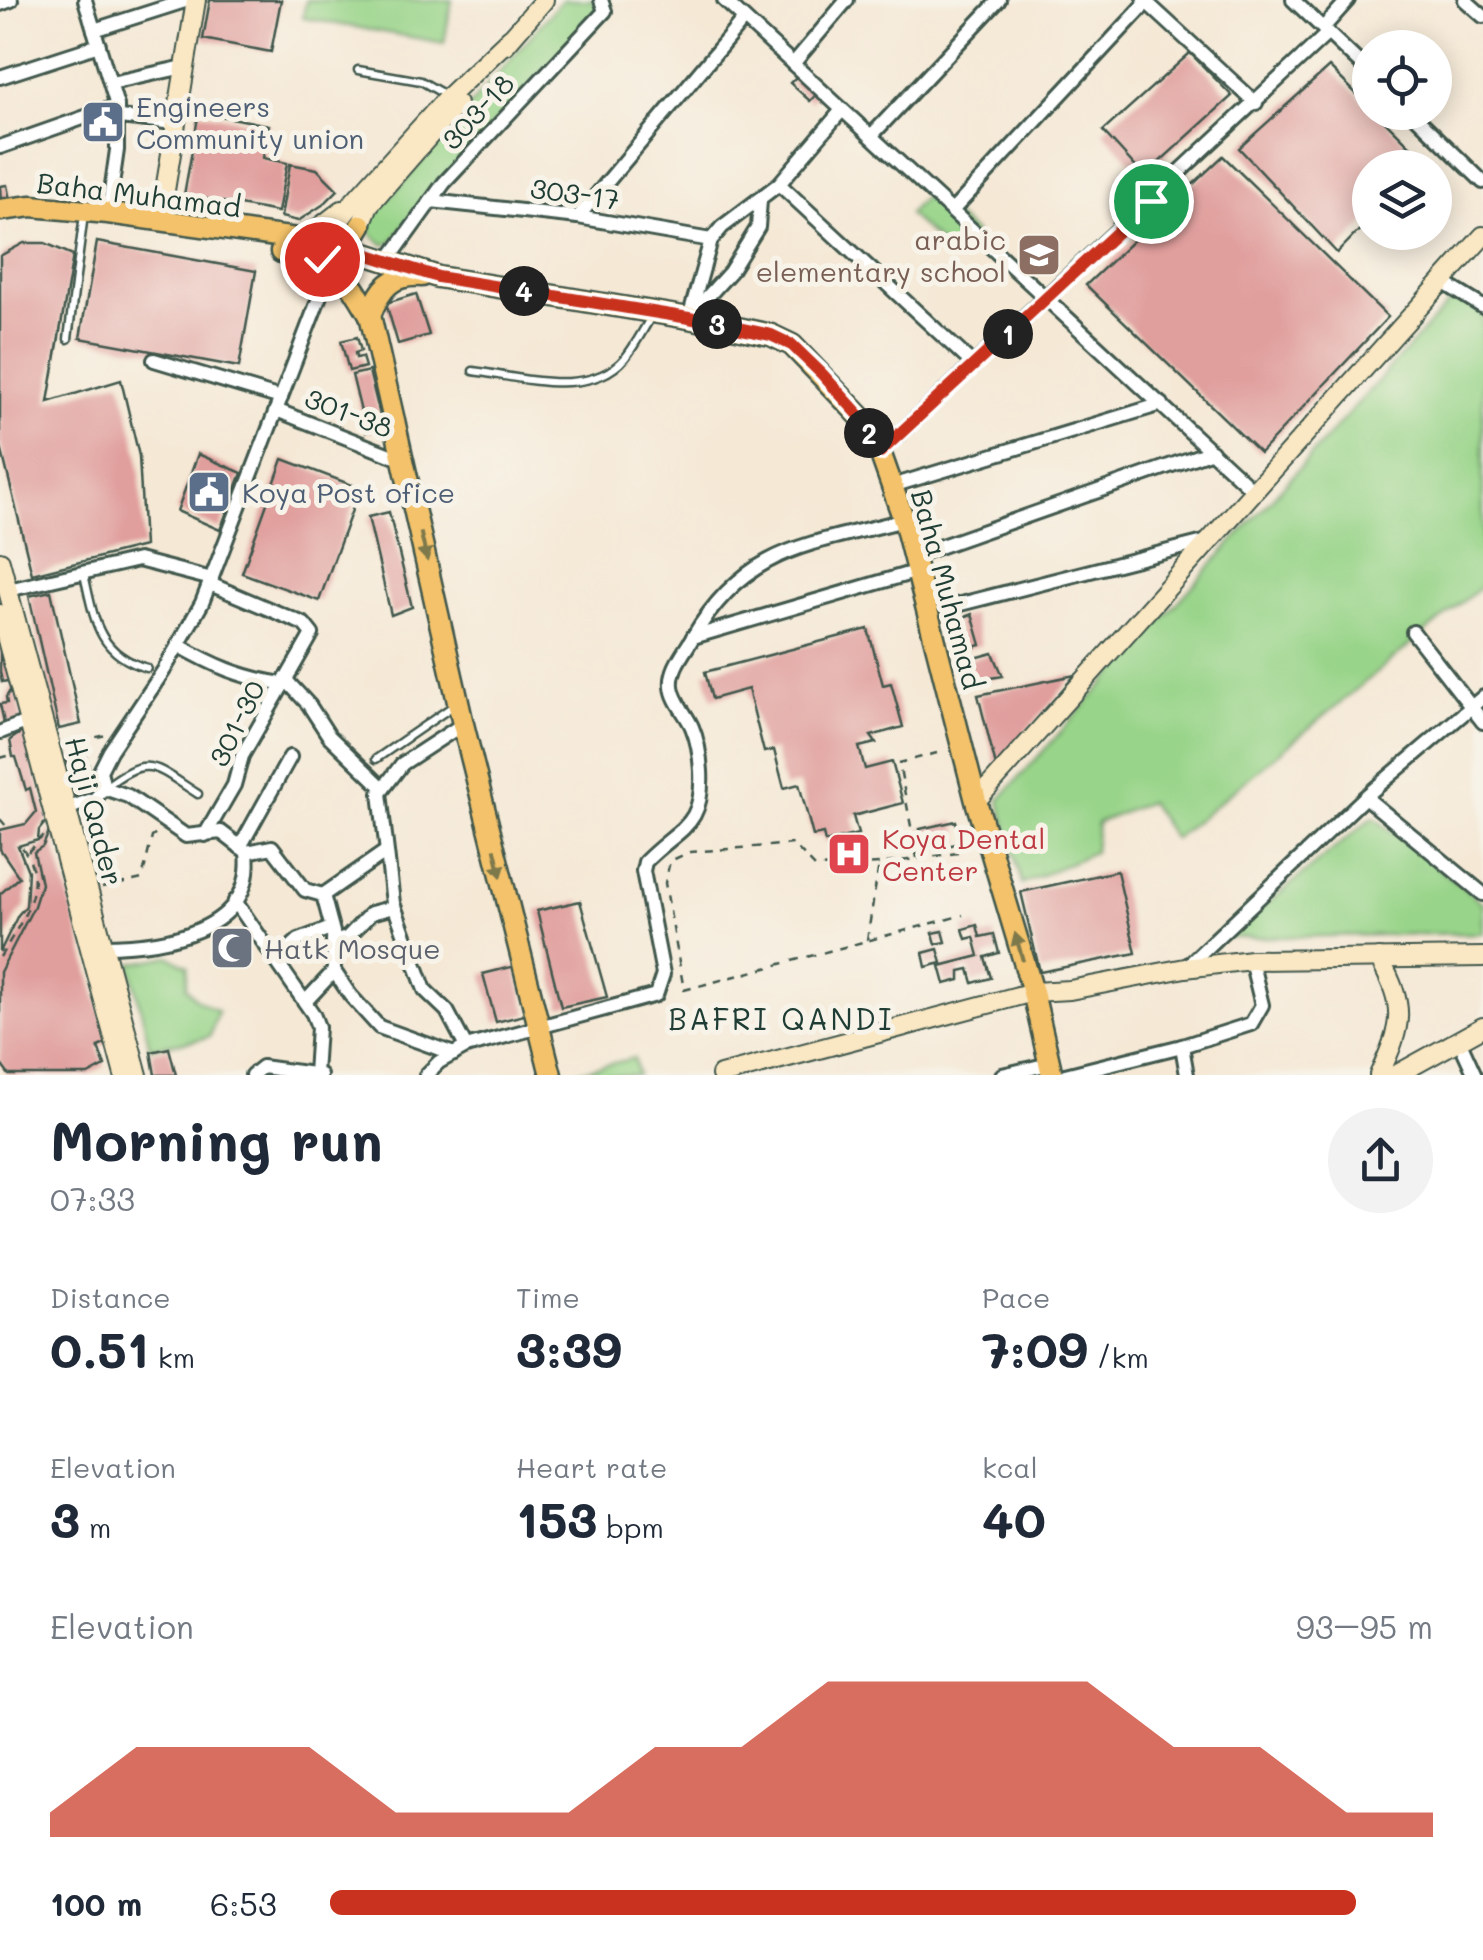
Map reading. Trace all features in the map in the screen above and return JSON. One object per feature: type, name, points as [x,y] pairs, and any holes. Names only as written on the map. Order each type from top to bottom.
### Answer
[{"type":"main road","points":[[160,221],[196,0]]},
{"type":"main road","points":[[378,257],[361,245],[360,225],[369,205],[544,0]]},
{"type":"main road","points":[[324,252],[336,225],[355,200],[448,97],[510,38]]},
{"type":"main road","points":[[355,200],[311,234],[353,286],[370,316],[461,713],[552,1075]]},
{"type":"main road","name":"Baha Muhamad","points":[[0,210],[32,206],[108,213],[324,252],[378,257],[438,277],[689,318],[771,335],[792,345],[860,416],[880,452],[904,520],[976,801],[1055,1071]]},
{"type":"main road","points":[[0,220],[46,218],[324,252],[360,225]]},
{"type":"main road","points":[[976,801],[1483,236]]},
{"type":"main road","points":[[370,316],[388,285],[404,275],[438,277]]},
{"type":"main road","name":"Haji Qader","points":[[0,561],[50,748],[61,815],[124,1075]]},
{"type":"main road","name":"Haji Qader","points":[[0,614],[27,714],[88,892],[138,1075]]},
{"type":"main road","points":[[722,1075],[1032,992],[1070,990],[1185,968],[1251,960],[1483,957]]},
{"type":"main road","points":[[1379,958],[1397,992],[1400,1015],[1380,1075]]},
{"type":"main road","points":[[1396,1075],[1483,1026]]},
{"type":"street","points":[[0,4],[12,0]]},
{"type":"street","points":[[85,0],[118,112],[108,213]]},
{"type":"street","points":[[94,30],[188,0]]},
{"type":"street","name":"303-18","points":[[378,257],[605,11],[601,0]]},
{"type":"street","points":[[724,0],[1254,491]]},
{"type":"street","points":[[793,64],[848,0]]},
{"type":"street","points":[[871,136],[999,0]]},
{"type":"street","points":[[1293,0],[1352,56]]},
{"type":"street","points":[[880,452],[1256,103],[1326,31],[1348,0]]},
{"type":"street","points":[[1465,0],[1483,16]]},
{"type":"street","points":[[952,212],[1146,1],[1256,103]]},
{"type":"street","points":[[578,217],[744,19]]},
{"type":"street","points":[[0,77],[98,45]]},
{"type":"street","points":[[111,83],[184,67]]},
{"type":"street","points":[[689,318],[711,240],[722,227],[779,184],[842,110]]},
{"type":"street","points":[[0,147],[118,112],[175,123]]},
{"type":"street","points":[[1430,130],[1483,182]]},
{"type":"street","points":[[779,184],[974,365]]},
{"type":"street","points":[[689,318],[730,272],[758,226],[760,200]]},
{"type":"street","name":"303-17","points":[[431,201],[578,217],[711,240]]},
{"type":"street","points":[[104,788],[100,771],[178,645],[211,581],[321,292],[324,252]]},
{"type":"street","points":[[1444,282],[1483,307]]},
{"type":"street","name":"301-38","points":[[154,360],[278,404],[403,460]]},
{"type":"street","points":[[892,486],[1162,404]]},
{"type":"street","points":[[693,636],[916,563],[1212,450]]},
{"type":"street","points":[[426,1075],[439,1062],[460,1051],[647,999],[660,987],[660,960],[643,871],[645,862],[680,832],[700,805],[700,754],[672,686],[674,669],[721,594],[762,562],[785,552],[904,520]]},
{"type":"street","points":[[950,608],[1210,540]]},
{"type":"street","points":[[8,590],[138,560],[211,581]]},
{"type":"street","name":"301-30","points":[[205,835],[234,785],[242,756],[312,634],[304,624],[211,581]]},
{"type":"street","points":[[1413,632],[1483,722]]},
{"type":"street","points":[[178,645],[230,672],[283,681],[309,705],[339,747],[382,788],[385,852],[394,907],[425,990],[447,1011],[460,1051]]},
{"type":"street","points":[[1185,968],[1365,797],[1483,697]]},
{"type":"street","points":[[382,788],[461,713]]},
{"type":"street","points":[[1,732],[26,722],[27,714]]},
{"type":"street","points":[[243,850],[290,758]]},
{"type":"street","points":[[61,815],[95,799],[104,788]]},
{"type":"street","points":[[102,946],[141,946],[194,934],[236,901],[249,868],[243,850],[220,832],[186,836],[128,796],[104,788]]},
{"type":"street","points":[[1365,797],[1483,894]]},
{"type":"street","points":[[243,850],[272,847],[305,890],[323,894],[385,852]]},
{"type":"street","points":[[323,894],[332,935],[334,971],[350,994],[379,1027],[460,1051]]},
{"type":"street","points":[[236,901],[318,1027],[318,1074],[262,1067],[252,1075]]},
{"type":"street","points":[[276,961],[299,940],[332,935],[348,938],[371,913],[394,907]]},
{"type":"street","points":[[1002,1075],[1055,1071],[1182,1046],[1251,1024],[1262,1006],[1251,960]]},
{"type":"street","points":[[305,1002],[334,971]]},
{"type":"street","points":[[1459,1040],[1475,1075]]},
{"type":"street","points":[[1182,1046],[1187,1075]]},
{"type":"lane","points":[[358,70],[421,81],[448,97]]},
{"type":"lane","points":[[68,339],[83,222]]},
{"type":"lane","points":[[474,372],[569,383],[600,376],[624,360],[654,312]]},
{"type":"lane","points":[[84,572],[101,638],[126,659],[147,668]]},
{"type":"lane","points":[[376,759],[436,715],[461,713]]},
{"type":"lane","points":[[104,788],[128,769],[142,765],[159,769],[198,794]]},
{"type":"path","points":[[50,748],[94,736],[118,738]]},
{"type":"path","points":[[918,859],[899,764],[937,753]]},
{"type":"path","points":[[0,758],[12,754]]},
{"type":"path","points":[[27,853],[61,815]]},
{"type":"path","points":[[0,819],[8,828]]},
{"type":"path","points":[[88,892],[142,879],[152,838],[168,825]]},
{"type":"path","points":[[958,854],[816,867],[793,844],[690,852],[670,861],[665,883],[684,990],[964,915]]},
{"type":"path","points":[[0,957],[30,908],[35,880],[27,853],[20,845]]},
{"type":"path","points":[[867,941],[878,864]]},
{"type":"green space","points":[[306,0],[452,0],[444,43],[303,18]]},
{"type":"green space","points":[[562,0],[592,0],[602,8],[425,199],[391,243],[384,245],[372,235],[370,220]]},
{"type":"green space","points":[[928,193],[975,234],[954,256],[908,214]]},
{"type":"green space","points":[[1456,295],[1483,312],[1483,585],[1174,839],[1149,802],[1097,823],[1094,852],[1022,884],[999,800]]},
{"type":"green space","points":[[1373,817],[1483,903],[1483,933],[1225,938]]},
{"type":"green space","points":[[169,956],[188,966],[186,987],[196,999],[218,1011],[210,1036],[150,1048],[130,964]]},
{"type":"green space","points":[[634,1058],[638,1075],[569,1075],[569,1074]]},
{"type":"building","points":[[210,0],[281,0],[271,52],[203,39]]},
{"type":"building","points":[[1190,53],[1232,96],[1144,176],[1103,131]]},
{"type":"building","points":[[1329,67],[1352,89],[1352,130],[1394,130],[1414,150],[1352,150],[1352,238],[1337,253],[1239,148]]},
{"type":"building","points":[[799,74],[819,92],[810,101],[790,83]]},
{"type":"building","points":[[199,112],[269,125],[263,158],[287,163],[278,212],[184,195]]},
{"type":"building","points":[[1223,156],[1388,317],[1260,453],[1086,285]]},
{"type":"building","points":[[290,164],[317,169],[338,190],[298,221],[281,217]]},
{"type":"building","points":[[7,185],[10,200],[1,202],[0,186]]},
{"type":"building","points":[[97,242],[256,271],[239,367],[80,338]]},
{"type":"building","points":[[24,243],[45,243],[73,255],[48,402],[121,380],[139,456],[144,546],[32,574],[0,443],[0,256]]},
{"type":"building","points":[[416,294],[429,335],[398,344],[386,303]]},
{"type":"building","points":[[357,337],[361,351],[355,353],[356,358],[362,357],[365,367],[349,371],[341,341]]},
{"type":"building","points":[[369,371],[383,428],[366,432],[352,375]]},
{"type":"building","name":"Koya Post ofice","points":[[198,454],[242,473],[220,530],[177,511]]},
{"type":"building","points":[[283,459],[360,488],[319,601],[242,573]]},
{"type":"building","points":[[389,512],[412,607],[391,615],[368,517]]},
{"type":"building","points":[[51,591],[81,724],[59,729],[29,596]]},
{"type":"building","points":[[972,614],[981,645],[962,650],[955,620]]},
{"type":"building","name":"Koya Dental Center","points":[[868,629],[883,685],[891,683],[903,727],[871,736],[876,743],[859,747],[865,769],[892,762],[903,803],[853,816],[858,834],[825,842],[823,834],[813,836],[799,784],[784,788],[774,750],[764,752],[748,689],[712,699],[705,672]]},
{"type":"building","points":[[0,634],[13,680],[2,682],[0,671]]},
{"type":"building","points":[[993,653],[1003,676],[973,681],[968,660]]},
{"type":"building","points":[[1075,675],[996,766],[978,695]]},
{"type":"building","points":[[15,683],[22,720],[5,727],[0,704],[7,703],[6,697]]},
{"type":"building","points":[[25,730],[48,819],[39,830],[38,840],[18,846],[28,871],[26,906],[0,952],[0,894],[19,877],[0,849],[0,830],[26,824],[36,812],[10,740]]},
{"type":"building","points":[[86,755],[92,780],[90,793],[74,796],[66,760]]},
{"type":"building","points":[[956,821],[961,843],[932,849],[922,841],[920,829]]},
{"type":"building","points":[[50,829],[109,1042],[98,1047],[105,1066],[88,1075],[9,1075],[0,1063],[0,972],[34,906],[41,884],[34,852],[43,846]]},
{"type":"building","points":[[1117,871],[1136,953],[1040,972],[1021,892]]},
{"type":"building","points":[[580,901],[607,997],[561,1007],[537,911]]},
{"type":"building","points":[[977,925],[980,937],[994,934],[999,953],[985,957],[991,978],[973,983],[969,969],[960,971],[960,980],[945,984],[940,966],[979,956],[974,937],[966,939],[963,929]]},
{"type":"building","points":[[943,931],[946,942],[936,944],[933,933]]},
{"type":"building","points":[[938,949],[942,963],[926,967],[923,953]]},
{"type":"building","points":[[515,966],[528,1014],[496,1022],[483,974]]},
{"type":"building","points":[[169,1048],[176,1075],[155,1075],[151,1052]]},
{"type":"place","name":"Engineers Community union","points":[[103,122]]},
{"type":"place","name":"arabic elementary school","points":[[1039,255]]},
{"type":"place","name":"Koya Post ofice","points":[[209,492]]},
{"type":"place","name":"Koya Dental Center","points":[[849,854]]},
{"type":"place","name":"Hatk Mosque","points":[[232,948]]},
{"type":"district","name":"BAFRI QANDI","points":[[781,1018]]},
{"type":"route","points":[[322,259],[347,248],[438,277],[771,335],[792,345],[822,374],[860,416],[880,452],[1151,201]]}]
